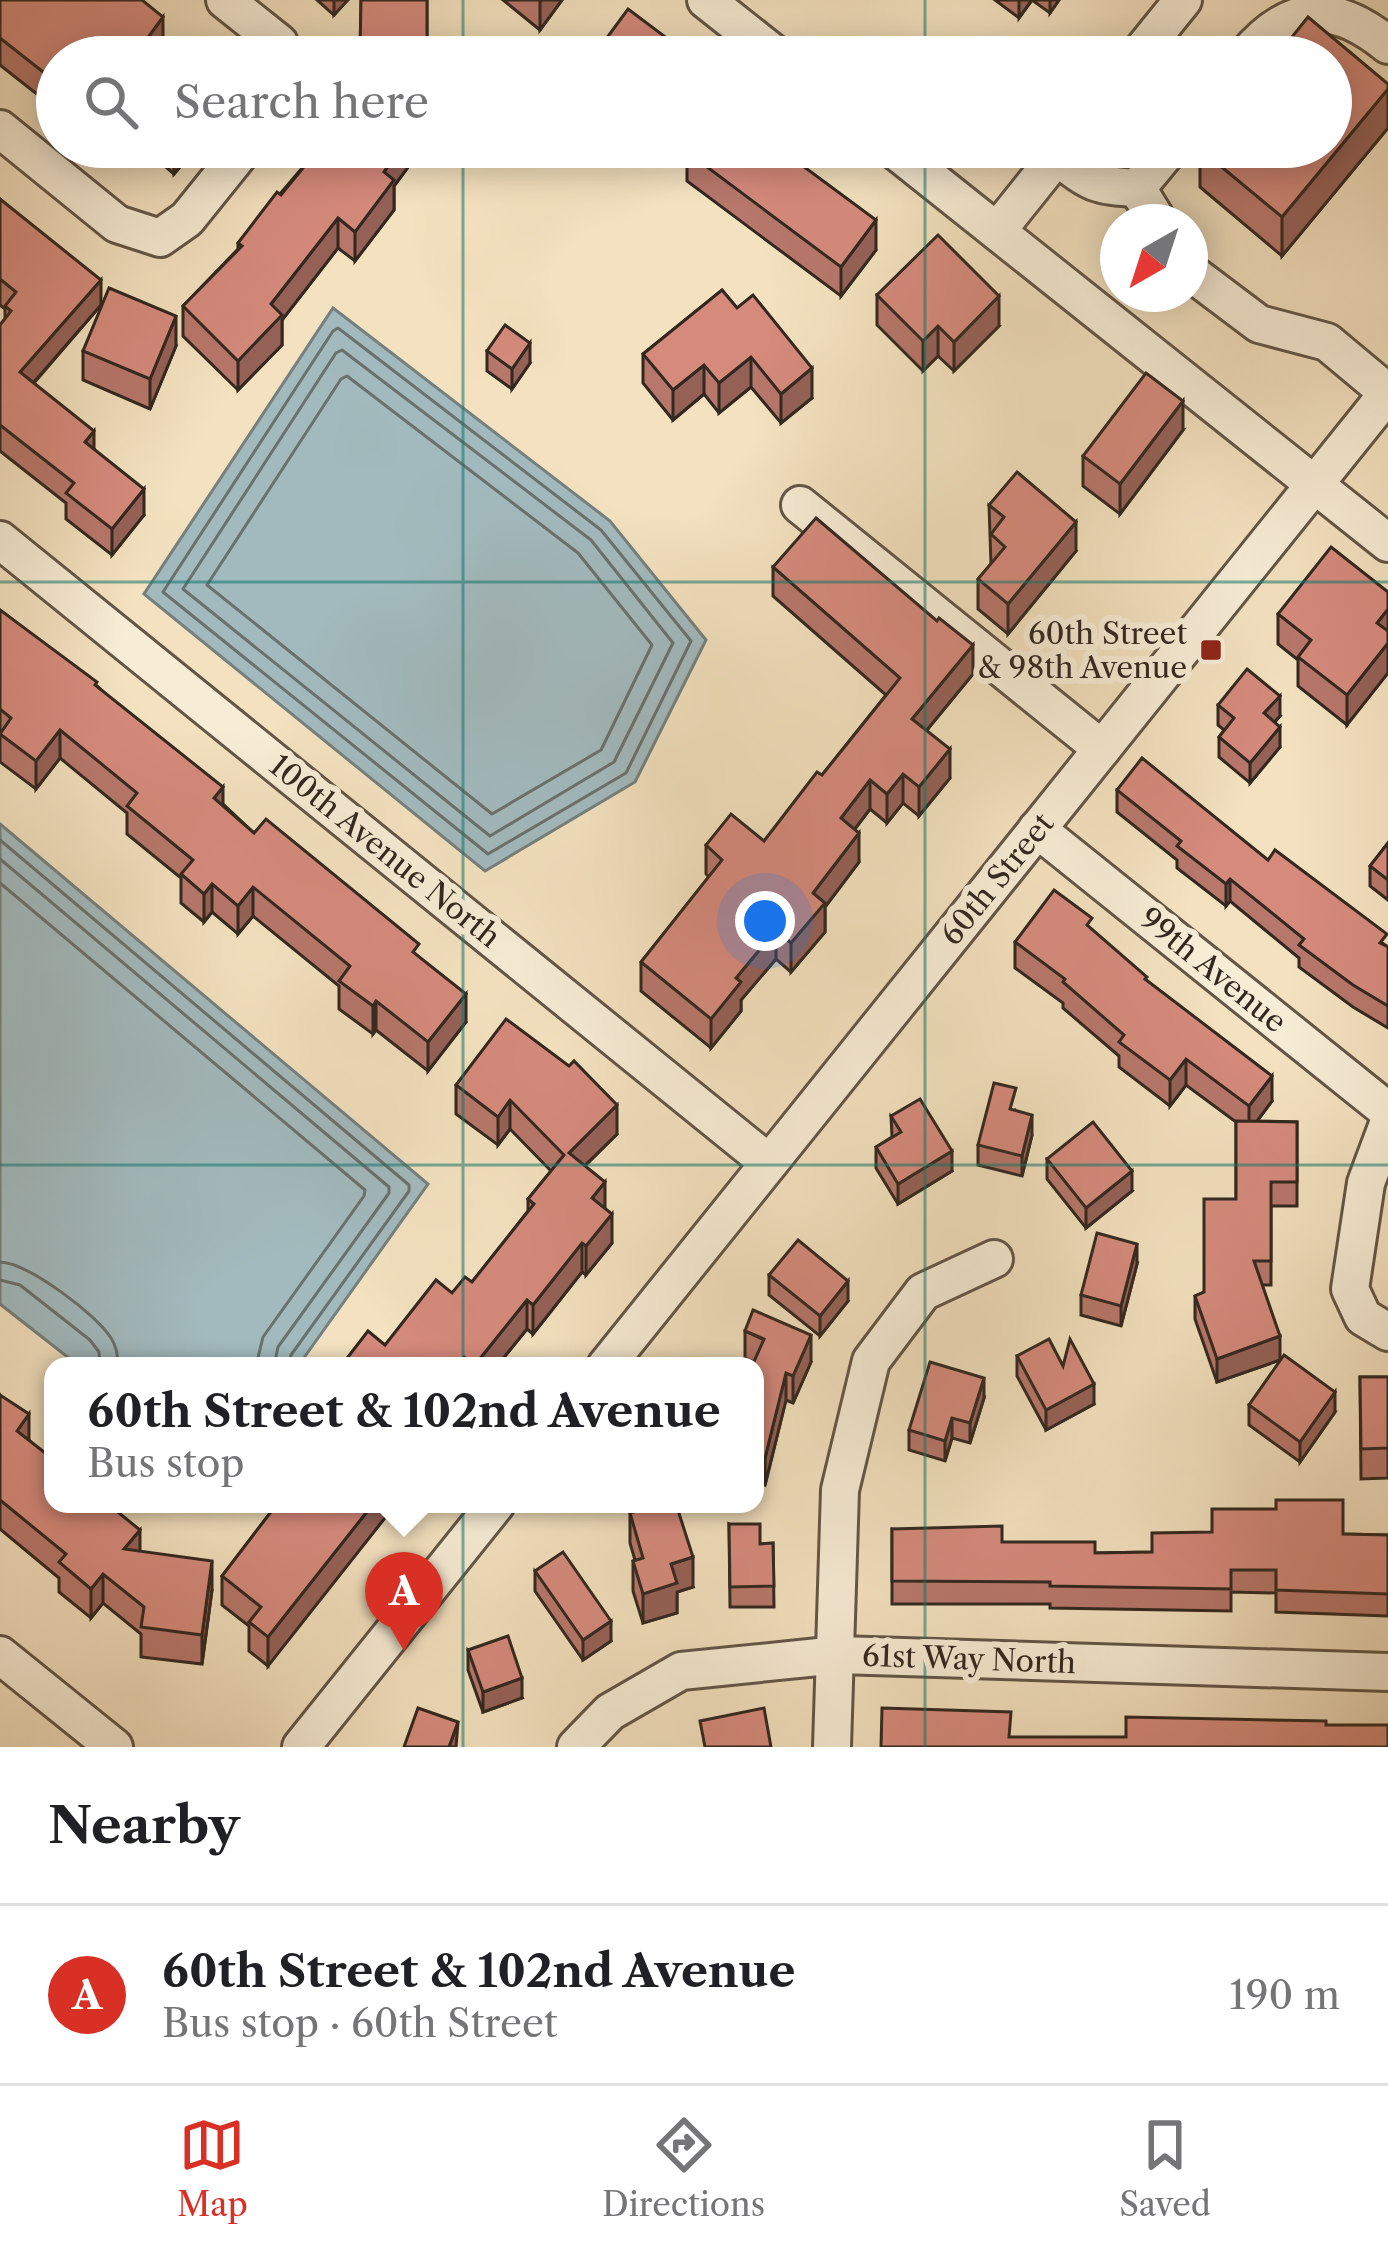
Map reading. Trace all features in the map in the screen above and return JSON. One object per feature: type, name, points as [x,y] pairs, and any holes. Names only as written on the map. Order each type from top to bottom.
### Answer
[{"type":"street","points":[[225,0],[270,36]]},
{"type":"street","points":[[706,0],[751,36]]},
{"type":"street","points":[[1154,36],[1183,0]]},
{"type":"street","points":[[1265,36],[1287,18],[1342,14],[1388,45]]},
{"type":"street","points":[[0,129],[36,158]]},
{"type":"street","points":[[48,168],[116,224],[160,238],[187,219],[228,168]]},
{"type":"street","points":[[918,168],[1388,543]]},
{"type":"street","points":[[997,231],[1048,168]]},
{"type":"street","points":[[1075,168],[1085,180],[1101,187],[1137,188]]},
{"type":"street","points":[[1137,188],[1154,168]]},
{"type":"street","points":[[1137,188],[1147,204]]},
{"type":"street","points":[[1208,286],[1259,324],[1327,342],[1388,393]]},
{"type":"street","name":"60th Street","points":[[613,1357],[1388,393]]},
{"type":"street","points":[[800,505],[1102,749]]},
{"type":"street","name":"100th Avenue North","points":[[0,540],[769,1163]]},
{"type":"street","name":"99th Avenue","points":[[1037,829],[1388,1111]]},
{"type":"street","points":[[1388,1124],[1366,1183],[1351,1289],[1363,1316],[1388,1332]]},
{"type":"street","points":[[832,1747],[840,1490],[871,1361],[923,1292],[994,1259]]},
{"type":"street","points":[[301,1747],[489,1513]]},
{"type":"street","points":[[0,1655],[114,1747]]},
{"type":"street","name":"61st Way North","points":[[576,1747],[610,1712],[681,1671],[838,1655],[1388,1672]]},
{"type":"water","points":[[333,308],[610,521],[706,640],[635,782],[485,871],[144,594]]},
{"type":"water","points":[[0,824],[428,1184],[304,1357],[68,1357],[0,1304]]},
{"type":"building","points":[[0,0],[142,0],[163,17],[149,36],[36,36],[36,66],[0,38]]},
{"type":"building","points":[[361,0],[427,0],[427,36],[360,36]]},
{"type":"building","points":[[628,9],[664,36],[608,36]]},
{"type":"building","points":[[1308,17],[1331,36],[1293,36]]},
{"type":"building","points":[[1352,54],[1388,89],[1352,132]]},
{"type":"building","points":[[303,168],[387,168],[384,172],[394,180],[355,232],[338,218],[271,304],[282,315],[238,361],[183,306],[242,246],[238,243],[277,192],[281,195]]},
{"type":"building","points":[[708,168],[806,168],[876,220],[841,267]]},
{"type":"building","points":[[1223,168],[1323,168],[1282,217]]},
{"type":"building","points":[[0,199],[101,280],[20,372],[94,431],[85,442],[144,489],[112,529],[66,493],[74,483],[0,425],[0,325],[11,311],[5,306],[16,292],[0,279]]},
{"type":"building","points":[[938,235],[999,296],[954,342],[938,326],[923,341],[877,295]]},
{"type":"building","points":[[109,288],[176,316],[150,379],[83,351]]},
{"type":"building","points":[[722,290],[737,308],[753,295],[812,368],[781,394],[751,357],[719,383],[704,365],[673,390],[643,354]]},
{"type":"building","points":[[505,325],[530,343],[512,369],[487,351]]},
{"type":"building","points":[[1146,373],[1183,401],[1120,484],[1083,456]]},
{"type":"building","points":[[1017,472],[1076,522],[1008,604],[978,579],[1005,547],[991,534],[1004,517],[989,505]]},
{"type":"building","points":[[816,518],[937,621],[939,618],[973,645],[912,719],[950,749],[919,787],[903,774],[887,794],[870,780],[841,818],[859,833],[813,893],[825,903],[791,943],[776,930],[736,978],[741,982],[711,1019],[641,962],[722,860],[706,845],[731,814],[764,841],[900,678],[773,567]]},
{"type":"building","points":[[1331,547],[1388,592],[1388,609],[1377,623],[1388,631],[1388,643],[1347,695],[1298,657],[1311,640],[1278,614]]},
{"type":"building","points":[[0,610],[97,682],[223,787],[214,798],[254,833],[266,819],[419,944],[413,952],[466,994],[428,1042],[376,1001],[373,1006],[339,981],[350,966],[253,887],[238,906],[212,884],[204,894],[181,874],[193,860],[127,806],[137,793],[60,730],[36,761],[0,734],[11,718],[0,709]]},
{"type":"building","points":[[1247,669],[1280,696],[1264,713],[1280,727],[1250,763],[1219,737],[1234,718],[1218,705]]},
{"type":"building","points":[[1142,758],[1268,860],[1275,850],[1387,934],[1380,943],[1388,947],[1388,1006],[1299,945],[1304,939],[1230,879],[1226,884],[1177,846],[1181,841],[1117,790]]},
{"type":"building","points":[[1388,843],[1388,880],[1370,866]]},
{"type":"building","points":[[1054,890],[1092,918],[1087,925],[1145,979],[1272,1076],[1249,1106],[1186,1059],[1170,1080],[1119,1042],[1124,1035],[1065,979],[1015,942]]},
{"type":"building","points":[[506,1019],[569,1066],[574,1061],[617,1105],[569,1153],[605,1182],[592,1198],[612,1214],[586,1246],[582,1243],[533,1305],[527,1300],[481,1357],[348,1357],[368,1331],[385,1345],[436,1280],[452,1293],[465,1277],[472,1282],[534,1204],[528,1199],[564,1155],[510,1100],[498,1117],[456,1085]]},
{"type":"building","points":[[994,1083],[1016,1088],[1010,1109],[1032,1115],[1022,1156],[978,1145]]},
{"type":"building","points":[[920,1099],[952,1151],[898,1184],[876,1147],[901,1132],[891,1116]]},
{"type":"building","points":[[1236,1121],[1297,1122],[1297,1182],[1271,1182],[1271,1261],[1254,1261],[1280,1336],[1217,1359],[1195,1296],[1204,1292],[1204,1199],[1236,1199]]},
{"type":"building","points":[[1093,1122],[1132,1171],[1086,1208],[1047,1159]]},
{"type":"building","points":[[1097,1233],[1137,1244],[1121,1306],[1081,1295]]},
{"type":"building","points":[[798,1240],[848,1281],[820,1316],[769,1275]]},
{"type":"building","points":[[753,1310],[811,1335],[793,1376],[786,1373],[765,1458],[764,1357],[756,1357],[764,1339],[745,1331]]},
{"type":"building","points":[[1049,1339],[1063,1366],[1070,1339],[1094,1384],[1046,1410],[1017,1356]]},
{"type":"building","points":[[1284,1355],[1335,1392],[1300,1442],[1249,1405]]},
{"type":"building","points":[[930,1362],[984,1378],[970,1423],[952,1418],[945,1441],[909,1430]]},
{"type":"building","points":[[1360,1377],[1388,1377],[1388,1448],[1361,1449]]},
{"type":"building","points":[[0,1395],[29,1414],[17,1431],[44,1452],[44,1513],[119,1513],[140,1530],[124,1549],[212,1561],[202,1635],[141,1627],[144,1607],[103,1574],[91,1589],[59,1562],[66,1554],[0,1500]]},
{"type":"building","points":[[1276,1500],[1343,1500],[1343,1534],[1388,1535],[1388,1594],[1276,1590],[1276,1570],[1231,1570],[1231,1589],[892,1581],[892,1529],[1002,1526],[1002,1542],[1095,1542],[1095,1553],[1152,1552],[1152,1533],[1212,1532],[1212,1509],[1276,1509]]},
{"type":"building","points":[[270,1513],[366,1513],[268,1637],[249,1622],[261,1607],[222,1576]]},
{"type":"building","points":[[630,1513],[679,1513],[693,1557],[671,1564],[677,1583],[643,1594],[633,1561],[643,1558]]},
{"type":"building","points":[[729,1524],[760,1524],[760,1544],[773,1543],[774,1586],[730,1587]]},
{"type":"building","points":[[563,1552],[611,1621],[583,1640],[535,1571]]},
{"type":"building","points":[[508,1636],[522,1678],[483,1692],[468,1650]]},
{"type":"building","points":[[418,1708],[458,1722],[449,1747],[404,1747]]},
{"type":"building","points":[[764,1708],[771,1747],[705,1747],[700,1721]]},
{"type":"building","points":[[882,1708],[1011,1712],[1009,1737],[1126,1737],[1126,1717],[1388,1725],[1388,1747],[881,1747]]},
{"type":"place","name":"60th Street & 98th Avenue","points":[[1211,650]]},
{"type":"place","name":"60th Street & 102nd Avenue","points":[[404,1651]]}]
